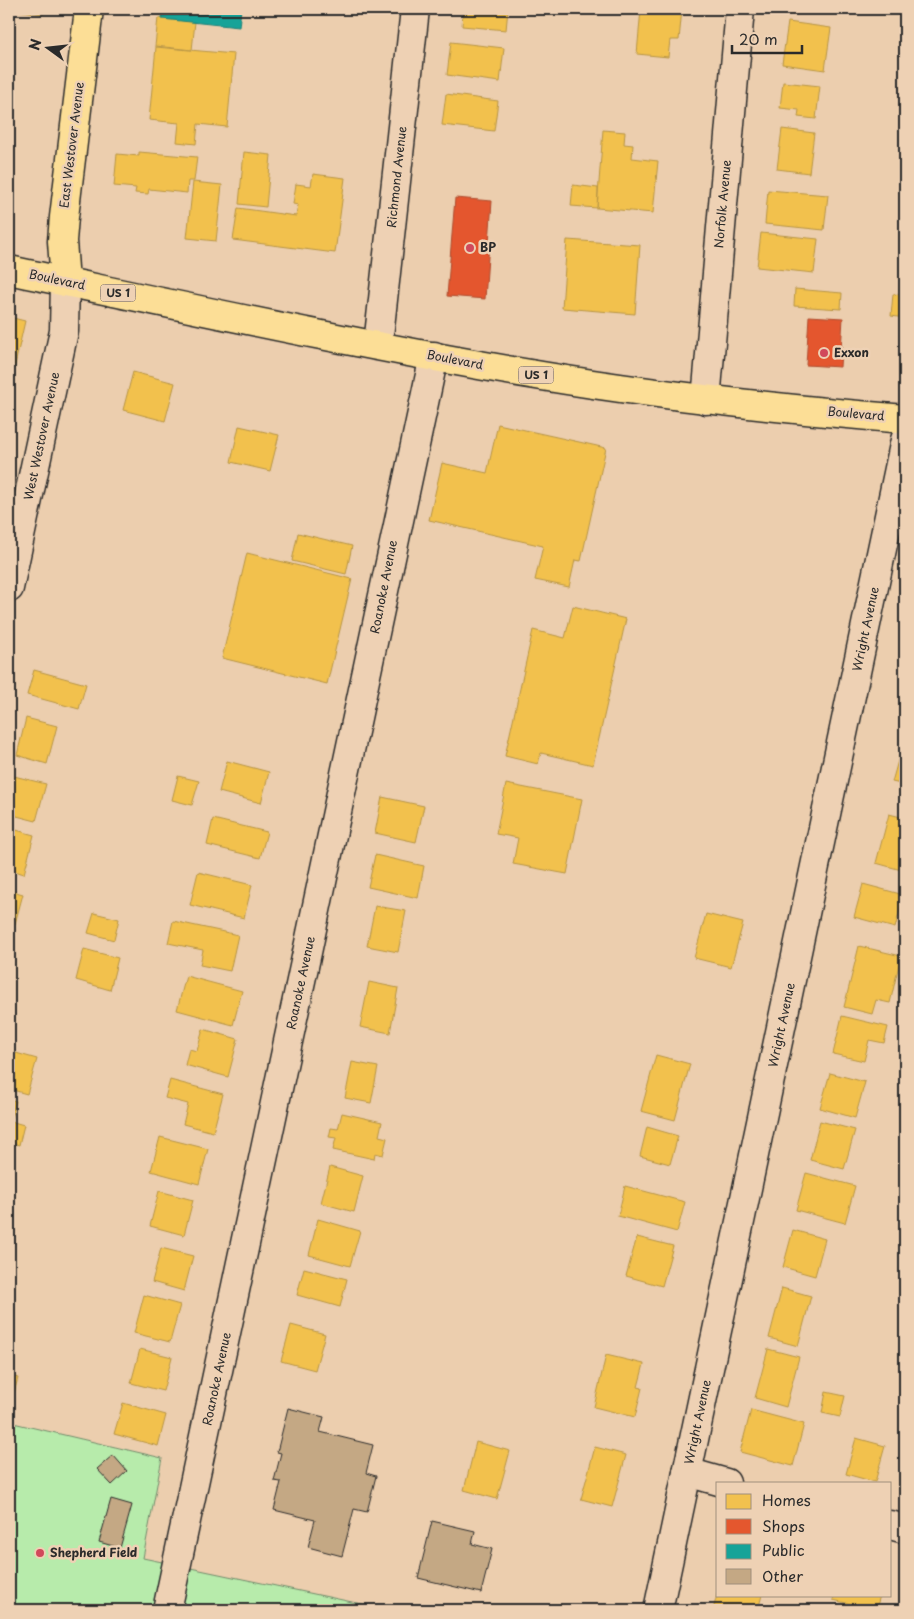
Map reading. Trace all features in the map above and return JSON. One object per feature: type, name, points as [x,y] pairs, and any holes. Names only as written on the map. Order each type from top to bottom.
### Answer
[{"type":"main road","name":"East Westover Avenue","points":[[65,282],[62,241],[64,217],[89,9]]},
{"type":"main road","name":"Boulevard","points":[[9,270],[290,329],[543,376],[706,400],[905,419]]},
{"type":"street","name":"Richmond Avenue","points":[[378,345],[415,9]]},
{"type":"street","name":"Norfolk Avenue","points":[[706,400],[740,9]]},
{"type":"street","name":"West Westover Avenue","points":[[9,588],[64,331],[65,282]]},
{"type":"street","name":"Roanoke Avenue","points":[[168,1610],[434,356]]},
{"type":"street","name":"Wright Avenue","points":[[658,1610],[905,440]]},
{"type":"street","points":[[687,1472],[722,1482]]},
{"type":"street","points":[[892,1526],[905,1529]]},
{"type":"green space","points":[[9,1422],[162,1458],[143,1558],[390,1610],[9,1610]]},
{"type":"building: Homes","points":[[9,9],[45,9],[44,14]]},
{"type":"building: Homes","points":[[455,9],[508,9],[506,30],[462,26],[463,12],[455,12]]},
{"type":"building: Homes","points":[[641,9],[682,9],[679,40],[670,40],[668,57],[637,54]]},
{"type":"building: Homes","points":[[788,9],[826,9],[826,14],[788,11]]},
{"type":"building: Homes","points":[[158,18],[195,22],[192,50],[155,46]]},
{"type":"building: Homes","points":[[788,22],[831,28],[825,70],[782,64]]},
{"type":"building: Homes","points":[[451,42],[504,48],[500,82],[447,75]]},
{"type":"building: Homes","points":[[156,47],[234,54],[227,127],[198,124],[196,144],[177,142],[179,123],[149,120]]},
{"type":"building: Homes","points":[[783,82],[820,86],[816,119],[798,117],[799,110],[780,108]]},
{"type":"building: Homes","points":[[446,94],[498,101],[494,131],[442,125]]},
{"type":"building: Homes","points":[[782,129],[814,133],[809,173],[777,169]]},
{"type":"building: Homes","points":[[603,130],[625,132],[624,144],[633,145],[632,158],[658,161],[653,213],[597,208]]},
{"type":"building: Homes","points":[[139,152],[197,157],[194,181],[188,181],[187,193],[149,189],[148,194],[135,193],[136,188],[114,186],[117,154],[139,156]]},
{"type":"building: Homes","points":[[244,152],[271,155],[266,207],[239,204]]},
{"type":"building: Homes","points":[[313,174],[345,178],[335,253],[233,240],[238,208],[296,216],[298,205],[293,204],[296,184],[311,186]]},
{"type":"building: Homes","points":[[193,182],[222,185],[216,241],[187,238]]},
{"type":"building: Homes","points":[[573,185],[598,188],[597,208],[571,206]]},
{"type":"building: Homes","points":[[768,190],[828,195],[824,230],[765,224]]},
{"type":"building: Homes","points":[[761,233],[818,239],[814,273],[757,267]]},
{"type":"building: Homes","points":[[567,240],[640,245],[635,314],[562,308]]},
{"type":"building: Homes","points":[[902,271],[905,272],[905,290],[900,290]]},
{"type":"building: Homes","points":[[795,289],[842,293],[841,309],[794,306]]},
{"type":"building: Homes","points":[[893,294],[905,295],[905,318],[891,316]]},
{"type":"building: Homes","points":[[9,317],[25,321],[9,391]]},
{"type":"building: Homes","points":[[133,372],[175,383],[165,421],[123,410]]},
{"type":"building: Homes","points":[[498,424],[606,448],[581,561],[575,560],[569,587],[535,580],[543,546],[429,520],[442,463],[487,473]]},
{"type":"building: Homes","points":[[239,426],[279,435],[270,471],[231,462]]},
{"type":"building: Homes","points":[[298,533],[352,546],[346,574],[292,561]]},
{"type":"building: Homes","points":[[247,553],[352,579],[327,684],[222,658]]},
{"type":"building: Homes","points":[[573,606],[626,619],[593,765],[541,753],[538,764],[505,756],[533,630],[565,638]]},
{"type":"building: Homes","points":[[34,670],[86,684],[79,709],[27,695]]},
{"type":"building: Homes","points":[[26,718],[57,726],[47,764],[17,755]]},
{"type":"building: Homes","points":[[901,750],[905,752],[905,785],[892,782]]},
{"type":"building: Homes","points":[[227,761],[269,772],[261,803],[219,792]]},
{"type":"building: Homes","points":[[14,776],[46,784],[36,821],[9,814],[9,795]]},
{"type":"building: Homes","points":[[178,776],[199,781],[192,805],[172,800]]},
{"type":"building: Homes","points":[[506,784],[582,799],[567,874],[513,864],[518,838],[496,834]]},
{"type":"building: Homes","points":[[382,797],[424,806],[416,842],[375,833]]},
{"type":"building: Homes","points":[[889,814],[905,818],[905,871],[876,863]]},
{"type":"building: Homes","points":[[213,819],[267,832],[260,858],[207,845]]},
{"type":"building: Homes","points":[[9,828],[34,835],[24,874],[9,869]]},
{"type":"building: Homes","points":[[375,855],[424,866],[418,898],[368,887]]},
{"type":"building: Homes","points":[[198,872],[252,885],[244,918],[190,905]]},
{"type":"building: Homes","points":[[863,884],[904,895],[895,928],[854,917]]},
{"type":"building: Homes","points":[[9,890],[23,894],[9,946]]},
{"type":"building: Homes","points":[[375,906],[406,911],[398,952],[367,946]]},
{"type":"building: Homes","points":[[94,913],[119,919],[114,940],[88,933]]},
{"type":"building: Homes","points":[[706,914],[743,923],[731,967],[694,958]]},
{"type":"building: Homes","points":[[173,921],[238,935],[230,971],[200,965],[203,950],[168,943]]},
{"type":"building: Homes","points":[[859,946],[901,956],[890,1003],[876,1000],[872,1014],[844,1007]]},
{"type":"building: Homes","points":[[84,949],[118,958],[110,990],[76,980]]},
{"type":"building: Homes","points":[[186,976],[242,991],[233,1025],[177,1010]]},
{"type":"building: Homes","points":[[369,982],[398,988],[390,1033],[360,1027]]},
{"type":"building: Homes","points":[[842,1016],[888,1027],[884,1043],[869,1040],[864,1061],[833,1054]]},
{"type":"building: Homes","points":[[203,1029],[238,1039],[228,1077],[185,1065],[189,1049],[197,1051]]},
{"type":"building: Homes","points":[[9,1051],[37,1059],[27,1094],[9,1089]]},
{"type":"building: Homes","points":[[656,1055],[690,1064],[675,1120],[641,1111]]},
{"type":"building: Homes","points":[[352,1062],[378,1067],[371,1103],[345,1098]]},
{"type":"building: Homes","points":[[830,1073],[865,1082],[855,1118],[820,1108]]},
{"type":"building: Homes","points":[[170,1080],[223,1094],[213,1132],[183,1124],[188,1104],[165,1098]]},
{"type":"building: Homes","points":[[9,1099],[16,1101],[10,1121],[24,1125],[19,1145],[9,1142]]},
{"type":"building: Homes","points":[[342,1113],[382,1122],[379,1136],[387,1138],[383,1155],[375,1153],[374,1159],[333,1150],[336,1138],[329,1137],[331,1128],[338,1129]]},
{"type":"building: Homes","points":[[820,1121],[855,1130],[844,1169],[810,1160]]},
{"type":"building: Homes","points":[[647,1127],[678,1136],[670,1164],[640,1156]]},
{"type":"building: Homes","points":[[160,1137],[208,1149],[199,1184],[151,1171]]},
{"type":"building: Homes","points":[[330,1167],[363,1176],[354,1212],[321,1203]]},
{"type":"building: Homes","points":[[806,1173],[855,1186],[845,1223],[796,1210]]},
{"type":"building: Homes","points":[[625,1186],[685,1202],[677,1232],[618,1216]]},
{"type":"building: Homes","points":[[159,1191],[193,1200],[184,1235],[150,1226]]},
{"type":"building: Homes","points":[[318,1219],[360,1231],[350,1266],[309,1255]]},
{"type":"building: Homes","points":[[793,1230],[825,1239],[815,1276],[783,1267]]},
{"type":"building: Homes","points":[[637,1237],[673,1246],[662,1286],[626,1276]]},
{"type":"building: Homes","points":[[161,1248],[193,1256],[184,1291],[152,1282]]},
{"type":"building: Homes","points":[[304,1268],[347,1279],[340,1307],[297,1295]]},
{"type":"building: Homes","points":[[782,1288],[811,1296],[798,1346],[769,1338]]},
{"type":"building: Homes","points":[[144,1295],[180,1305],[170,1342],[134,1333]]},
{"type":"building: Homes","points":[[291,1325],[325,1334],[315,1370],[281,1361]]},
{"type":"building: Homes","points":[[140,1349],[172,1357],[163,1391],[131,1383]]},
{"type":"building: Homes","points":[[768,1349],[799,1357],[786,1407],[755,1398]]},
{"type":"building: Homes","points":[[606,1355],[644,1364],[638,1387],[642,1388],[635,1417],[594,1407]]},
{"type":"building: Homes","points":[[9,1375],[18,1378],[14,1393],[9,1392]]},
{"type":"building: Homes","points":[[826,1392],[845,1396],[840,1417],[822,1413]]},
{"type":"building: Homes","points":[[123,1403],[166,1415],[158,1446],[114,1434]]},
{"type":"building: Homes","points":[[751,1410],[804,1424],[793,1466],[740,1452]]},
{"type":"building: Homes","points":[[856,1438],[885,1446],[875,1482],[846,1474]]},
{"type":"building: Homes","points":[[476,1442],[510,1451],[497,1499],[464,1490]]},
{"type":"building: Homes","points":[[595,1447],[626,1455],[612,1507],[581,1499]]},
{"type":"building: Homes","points":[[717,1596],[762,1596],[758,1610],[713,1610]]},
{"type":"building: Homes","points":[[834,1596],[880,1596],[876,1610],[833,1600]]},
{"type":"building: Shops","name":"BP","points":[[455,198],[492,201],[485,299],[447,296]]},
{"type":"building: Shops","name":"Exxon","points":[[809,316],[843,318],[840,367],[806,365]]},
{"type":"building: Public","points":[[163,9],[241,9],[239,27],[162,19]]},
{"type":"building: Other","points":[[288,1408],[324,1417],[320,1432],[373,1445],[366,1473],[376,1476],[367,1512],[354,1509],[342,1556],[308,1547],[315,1520],[274,1510],[281,1482],[274,1481],[281,1453],[277,1452]]},
{"type":"building: Other","points":[[113,1455],[127,1471],[112,1485],[97,1469]]},
{"type":"building: Other","points":[[111,1499],[132,1505],[120,1548],[99,1542]]},
{"type":"building: Other","points":[[432,1521],[475,1531],[472,1544],[492,1549],[481,1593],[418,1578]]},
{"type":"place","name":"BP","points":[[470,248]]},
{"type":"place","name":"Exxon","points":[[824,353]]},
{"type":"place","name":"Shepherd Field","points":[[40,1553]]}]
